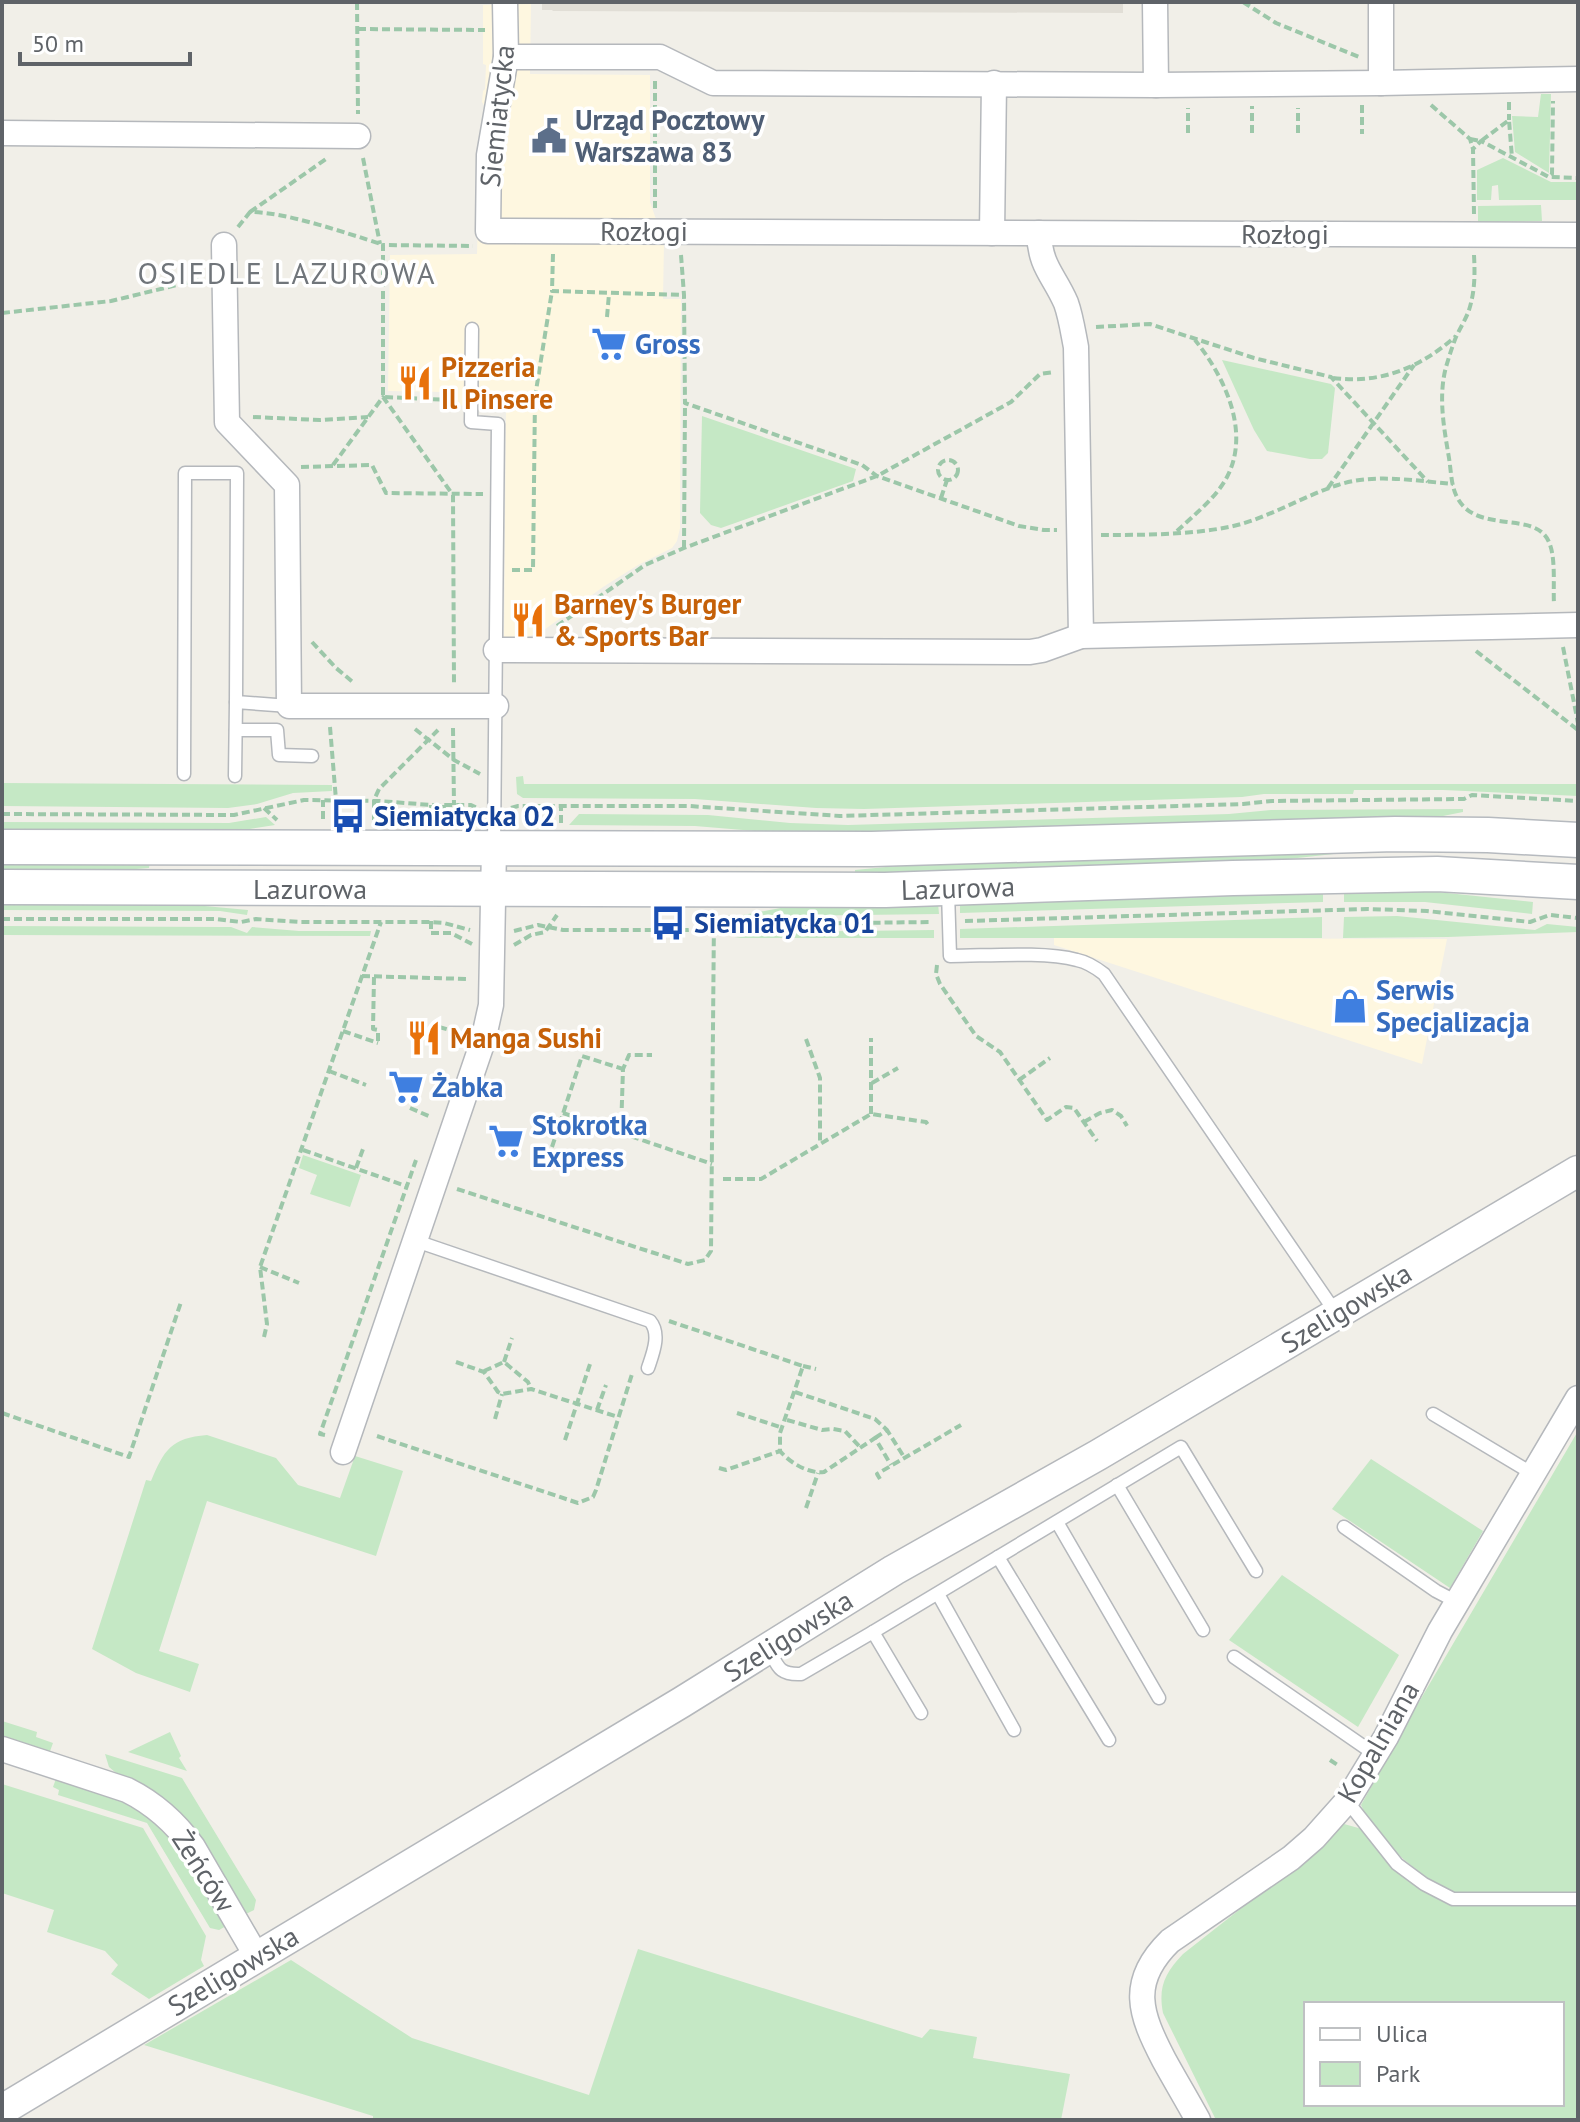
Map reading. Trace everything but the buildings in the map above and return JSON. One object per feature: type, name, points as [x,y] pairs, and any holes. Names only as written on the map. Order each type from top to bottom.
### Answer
[{"type":"main road","name":"Lazurowa","points":[[2,847],[872,849],[1395,834],[1578,840]]},
{"type":"main road","name":"Lazurowa","points":[[2,887],[885,890],[949,905],[1385,874],[1478,875],[1578,882]]},
{"type":"street","name":"Siemiatycka","points":[[488,231],[489,155],[506,57],[505,2]]},
{"type":"street","points":[[1155,2],[1156,85]]},
{"type":"street","points":[[1381,2],[1383,86]]},
{"type":"street","points":[[506,57],[660,57],[713,83],[1383,86],[1566,79]]},
{"type":"street","points":[[992,233],[994,83]]},
{"type":"street","points":[[2,133],[358,136]]},
{"type":"street","name":"Rozłogi","points":[[488,231],[1578,235]]},
{"type":"street","points":[[1039,233],[1042,258],[1067,305],[1073,328],[1081,636]]},
{"type":"street","points":[[224,245],[227,422],[287,485],[289,706],[454,710],[496,706]]},
{"type":"street","points":[[496,650],[1030,652],[1081,636],[1570,625]]},
{"type":"street","points":[[343,1452],[483,1041],[491,1005],[494,848]]},
{"type":"street","name":"Szeligowska","points":[[2,2110],[894,1570],[1098,1455],[1578,1171]]},
{"type":"street","name":"Kopalniana","points":[[1198,2120],[1143,2014],[1146,1975],[1160,1951],[1170,1941],[1291,1858],[1347,1801],[1376,1755],[1426,1656],[1578,1398]]},
{"type":"street","name":"Żeńców","points":[[2,1749],[127,1790],[159,1809],[193,1847],[257,1957]]},
{"type":"lane","points":[[472,329],[471,422],[498,424],[494,848]]},
{"type":"lane","points":[[184,774],[185,473],[237,473],[235,776]]},
{"type":"lane","points":[[236,702],[289,706]]},
{"type":"lane","points":[[236,730],[277,730],[279,755],[312,756]]},
{"type":"lane","points":[[949,905],[950,956],[1074,959],[1094,966],[1104,974],[1337,1314]]},
{"type":"lane","points":[[416,1241],[650,1321],[655,1328],[656,1342],[648,1368]]},
{"type":"lane","points":[[1433,1414],[1533,1474]]},
{"type":"lane","points":[[768,1648],[782,1672],[801,1674],[1181,1447],[1256,1571]]},
{"type":"lane","points":[[1117,1485],[1203,1630]]},
{"type":"lane","points":[[1057,1522],[1159,1698]]},
{"type":"lane","points":[[1344,1527],[1436,1591],[1457,1602]]},
{"type":"lane","points":[[998,1557],[1109,1740]]},
{"type":"lane","points":[[938,1594],[1014,1730]]},
{"type":"lane","points":[[873,1632],[921,1713]]},
{"type":"lane","points":[[1234,1657],[1376,1755]]},
{"type":"lane","points":[[1347,1801],[1397,1864],[1424,1884],[1453,1899],[1578,1899]]},
{"type":"path","points":[[357,2],[358,136],[382,245],[383,397],[453,495],[454,805]]},
{"type":"path","points":[[1243,2],[1276,23],[1365,59]]},
{"type":"path","points":[[358,29],[488,30]]},
{"type":"path","points":[[655,57],[667,230],[684,295],[684,548]]},
{"type":"path","points":[[1549,177],[1552,174],[1566,79]]},
{"type":"path","points":[[1362,134],[1383,86],[1470,139],[1481,141],[1549,177],[1578,178]]},
{"type":"path","points":[[1188,105],[1188,133]]},
{"type":"path","points":[[1298,105],[1298,133]]},
{"type":"path","points":[[1252,106],[1252,133]]},
{"type":"path","points":[[1473,149],[1509,120],[1512,158]]},
{"type":"path","points":[[224,245],[250,212],[358,136]]},
{"type":"path","points":[[1470,139],[1473,149],[1475,284],[1469,312],[1457,334],[1445,371],[1442,398],[1453,484],[1457,496],[1474,515],[1533,527],[1543,533],[1550,544],[1555,614],[1570,625],[1578,723]]},
{"type":"path","points":[[250,212],[308,223],[382,245],[488,246],[488,231]]},
{"type":"path","points":[[497,570],[533,570],[535,397],[552,291],[554,231]]},
{"type":"path","points":[[2,313],[111,301],[224,274]]},
{"type":"path","points":[[552,291],[684,295]]},
{"type":"path","points":[[607,317],[609,294]]},
{"type":"path","points":[[1073,328],[1150,324],[1195,340],[1353,381],[1378,378],[1414,365],[1434,355],[1457,334]]},
{"type":"path","points":[[1175,532],[1210,500],[1227,477],[1235,455],[1234,416],[1211,360],[1195,340]]},
{"type":"path","points":[[1327,489],[1414,365]]},
{"type":"path","points":[[533,650],[546,633],[645,565],[877,476],[1011,402],[1040,374],[1076,372]]},
{"type":"path","points":[[1331,377],[1428,482]]},
{"type":"path","points":[[383,397],[472,401],[535,397]]},
{"type":"path","points":[[333,465],[383,397]]},
{"type":"path","points":[[685,403],[862,465],[877,476],[1019,526],[1044,530],[1175,532],[1230,527],[1339,484],[1373,479],[1453,484]]},
{"type":"path","points":[[227,416],[320,420],[369,417]]},
{"type":"path","points":[[941,498],[947,480],[958,472],[954,462],[949,460],[943,461],[938,470],[942,479],[947,480]]},
{"type":"path","points":[[271,468],[372,465],[386,493],[498,493]]},
{"type":"path","points":[[1447,628],[1578,730]]},
{"type":"path","points":[[328,706],[336,800]]},
{"type":"path","points":[[374,822],[374,800],[379,789],[454,710]]},
{"type":"path","points":[[510,796],[518,806],[689,806],[840,816],[1227,805],[1272,801],[1464,799],[1472,795],[1578,801]]},
{"type":"path","points":[[1464,799],[1473,808]]},
{"type":"path","points":[[323,800],[323,821]]},
{"type":"path","points":[[2,814],[234,815],[294,801],[323,800],[471,805]]},
{"type":"path","points":[[431,805],[431,826]]},
{"type":"path","points":[[444,805],[444,826]]},
{"type":"path","points":[[546,827],[547,805]]},
{"type":"path","points":[[560,827],[561,805]]},
{"type":"path","points":[[513,931],[538,925],[563,930],[747,928],[949,905],[1368,909],[1427,911],[1530,922],[1550,915],[1578,918]]},
{"type":"path","points":[[431,912],[431,933],[451,933],[471,944]]},
{"type":"path","points":[[514,945],[531,935],[545,932],[558,917]]},
{"type":"path","points":[[451,1187],[688,1264],[705,1260],[711,1251],[714,917]]},
{"type":"path","points":[[2,919],[431,922],[472,930]]},
{"type":"path","points":[[264,1337],[267,1324],[260,1267],[381,922]]},
{"type":"path","points":[[937,961],[936,974],[940,984],[976,1036],[1000,1052],[1047,1120],[1069,1107],[1074,1108],[1097,1141]]},
{"type":"path","points":[[362,976],[470,980]]},
{"type":"path","points":[[343,1031],[379,1044],[378,1030],[373,1029],[374,977]]},
{"type":"path","points":[[439,1027],[460,1033]]},
{"type":"path","points":[[871,1038],[871,1114]]},
{"type":"path","points":[[806,1039],[820,1078],[820,1143]]},
{"type":"path","points":[[621,1132],[623,1069],[629,1055],[652,1055]]},
{"type":"path","points":[[552,1147],[582,1056],[623,1069]]},
{"type":"path","points":[[1019,1080],[1050,1058]]},
{"type":"path","points":[[871,1083],[898,1068]]},
{"type":"path","points":[[329,1071],[366,1085]]},
{"type":"path","points":[[410,1108],[431,1117]]},
{"type":"path","points":[[1084,1122],[1112,1110],[1121,1116],[1127,1126]]},
{"type":"path","points":[[563,1113],[712,1164]]},
{"type":"path","points":[[723,1179],[761,1179],[871,1114],[926,1122],[929,1126]]},
{"type":"path","points":[[356,1168],[363,1149]]},
{"type":"path","points":[[301,1150],[406,1186]]},
{"type":"path","points":[[260,1267],[299,1283]]},
{"type":"path","points":[[2,1413],[129,1457],[181,1302]]},
{"type":"path","points":[[665,1319],[816,1369]]},
{"type":"path","points":[[484,1372],[504,1362],[512,1338]]},
{"type":"path","points":[[456,1362],[484,1372],[502,1394]]},
{"type":"path","points":[[504,1362],[528,1382],[531,1389]]},
{"type":"path","points":[[565,1440],[590,1364]]},
{"type":"path","points":[[803,1366],[781,1428],[780,1451],[793,1463],[818,1473],[824,1472],[887,1430]]},
{"type":"path","points":[[377,1436],[578,1503],[593,1497],[633,1373]]},
{"type":"path","points":[[597,1410],[606,1385]]},
{"type":"path","points":[[502,1394],[531,1389],[618,1417]]},
{"type":"path","points":[[795,1392],[875,1419],[887,1430],[904,1458]]},
{"type":"path","points":[[495,1419],[502,1394]]},
{"type":"path","points":[[737,1413],[781,1428]]},
{"type":"path","points":[[786,1419],[822,1430],[845,1431],[860,1447]]},
{"type":"path","points":[[880,1479],[877,1474],[961,1425]]},
{"type":"path","points":[[875,1438],[891,1465]]},
{"type":"path","points":[[719,1468],[726,1470],[780,1451]]},
{"type":"path","points":[[806,1508],[818,1473]]},
{"type":"path","points":[[1330,1760],[1339,1766]]},
{"type":"shaded area","points":[[542,2],[1123,2],[1123,13],[553,11],[542,10]]},
{"type":"shaded area","points":[[531,4],[530,74],[650,75],[650,202],[664,242],[663,299],[681,299],[680,528],[672,548],[603,587],[544,630],[528,637],[528,640],[504,639],[506,407],[445,405],[445,392],[388,391],[390,255],[477,254],[480,142],[485,126],[482,102],[486,65],[483,64],[483,5]]},
{"type":"shaded area","points":[[1054,938],[1447,939],[1422,1064],[1054,945]]},
{"type":"green space","points":[[1541,94],[1551,94],[1549,173],[1515,152],[1512,116],[1538,117]]},
{"type":"green space","points":[[1503,158],[1551,182],[1578,182],[1578,200],[1499,200],[1498,185],[1492,186],[1491,200],[1477,200],[1477,170]]},
{"type":"green space","points":[[1541,205],[1542,221],[1478,222],[1478,206]]},
{"type":"green space","points":[[1222,360],[1331,384],[1335,388],[1328,453],[1322,459],[1310,459],[1267,451]]},
{"type":"green space","points":[[702,416],[856,469],[853,481],[721,528],[711,525],[700,513]]},
{"type":"green space","points":[[523,776],[524,784],[1578,784],[1578,796],[1354,790],[1353,794],[1264,794],[864,809],[695,799],[523,798],[517,794],[516,777]]},
{"type":"green space","points":[[2,783],[332,785],[332,791],[293,793],[257,804],[228,808],[2,806]]},
{"type":"green space","points":[[1463,809],[1463,812],[1433,818],[804,835],[695,826],[569,825],[579,814],[708,815],[848,825],[1229,814],[1271,810]]},
{"type":"green space","points":[[266,817],[275,825],[230,832],[2,833],[2,822],[229,823]]},
{"type":"green space","points":[[1352,852],[1242,864],[855,876],[855,870],[927,863]]},
{"type":"green space","points":[[2,860],[150,861],[149,868],[85,873],[2,873]]},
{"type":"green space","points":[[1350,889],[1428,891],[1533,902],[1532,914],[1425,902],[1344,902],[1344,893]]},
{"type":"green space","points":[[1323,892],[1323,902],[960,913],[960,903]]},
{"type":"green space","points":[[2,903],[183,904],[248,910],[247,915],[220,911],[2,910]]},
{"type":"green space","points":[[938,903],[939,914],[745,919],[743,915],[791,906]]},
{"type":"green space","points":[[1397,916],[1535,930],[1547,924],[1578,927],[1578,932],[1343,938],[1344,917]]},
{"type":"green space","points":[[1322,917],[1322,938],[960,938],[960,929]]},
{"type":"green space","points":[[2,926],[231,927],[247,933],[252,927],[299,931],[371,931],[370,936],[2,935]]},
{"type":"green space","points":[[934,930],[934,938],[734,938],[774,932]]},
{"type":"green space","points":[[303,1155],[361,1175],[350,1207],[310,1194],[317,1175],[299,1168]]},
{"type":"green space","points":[[1578,1431],[1578,2120],[1216,2120],[1163,2013],[1161,1995],[1167,1974],[1183,1954],[1333,1836],[1344,1824],[1362,1829],[1392,1865],[1422,1890],[1425,1876],[1388,1845],[1361,1805]]},
{"type":"green space","points":[[207,1435],[276,1458],[298,1485],[340,1498],[355,1456],[403,1471],[376,1556],[207,1501],[159,1651],[199,1664],[190,1692],[136,1673],[92,1649],[146,1480],[151,1481],[170,1448],[185,1439]]},
{"type":"green space","points":[[1371,1459],[1483,1531],[1450,1588],[1332,1509]]},
{"type":"green space","points":[[1282,1575],[1399,1655],[1358,1727],[1229,1640]]},
{"type":"green space","points":[[2,1721],[37,1732],[36,1737],[53,1743],[49,1754],[2,1739]]},
{"type":"green space","points":[[170,1732],[187,1771],[128,1752]]},
{"type":"green space","points":[[105,1754],[182,1778],[256,1900],[254,1910],[244,1915],[148,1789],[115,1772],[109,1767]]},
{"type":"green space","points":[[57,1776],[127,1802],[160,1826],[197,1873],[228,1925],[219,1930],[210,1928],[147,1823],[58,1795],[59,1790],[53,1787]]},
{"type":"green space","points":[[2,1784],[143,1828],[206,1936],[201,1960],[204,1966],[149,1999],[111,1974],[118,1965],[105,1951],[47,1932],[54,1910],[2,1893]]},
{"type":"green space","points":[[638,1949],[922,2038],[930,2029],[977,2037],[973,2058],[1070,2074],[1061,2120],[373,2120],[373,2116],[144,2045],[291,1960],[412,2038],[589,2095]]},
{"type":"place","name":"Urząd Pocztowy Warszawa 83","points":[[549,136]]},
{"type":"place","name":"Gross","points":[[609,344]]},
{"type":"place","name":"Pizzeria Il Pinsere","points":[[415,383]]},
{"type":"place","name":"Barney's Burger & Sports Bar","points":[[528,620]]},
{"type":"place","name":"Siemiatycka 02","points":[[348,816]]},
{"type":"place","name":"Siemiatycka 01","points":[[668,923]]},
{"type":"place","name":"Serwis Specjalizacja","points":[[1350,1006]]},
{"type":"place","name":"Manga Sushi","points":[[424,1038]]},
{"type":"place","name":"Żabka","points":[[406,1087]]},
{"type":"place","name":"Stokrotka Express","points":[[506,1141]]},
{"type":"district","name":"OSIEDLE LAZUROWA","points":[[287,274]]}]
